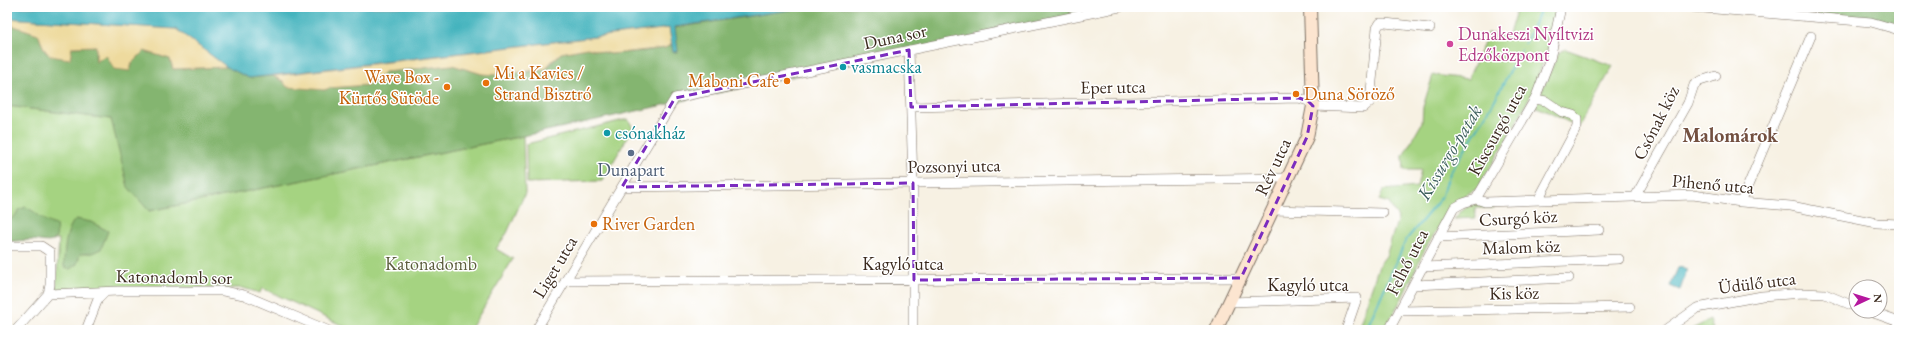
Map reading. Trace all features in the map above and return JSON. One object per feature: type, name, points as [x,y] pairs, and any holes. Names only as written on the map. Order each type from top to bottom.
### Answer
[{"type":"street","name":"Duna sor","points":[[676,98],[1120,7]]},
{"type":"street","name":"Rév utca","points":[[1216,330],[1307,137],[1313,106],[1310,7]]},
{"type":"street","name":"Kiscsurgó utca","points":[[1476,199],[1535,99],[1550,58],[1561,7]]},
{"type":"street","points":[[1691,7],[1871,22],[1899,30]]},
{"type":"street","points":[[1313,106],[1363,108],[1367,106],[1370,102],[1377,28],[1380,24],[1385,23],[1430,28]]},
{"type":"street","points":[[1741,202],[1810,36]]},
{"type":"street","points":[[909,50],[914,183],[913,330]]},
{"type":"street","name":"Csónak köz","points":[[1634,197],[1688,103],[1694,85],[1716,76]]},
{"type":"street","name":"Liget utca","points":[[536,330],[676,98]]},
{"type":"street","name":"Eper utca","points":[[911,107],[1298,98],[1308,101],[1313,106]]},
{"type":"street","points":[[1535,99],[1546,101],[1562,112],[1573,114],[1577,120],[1577,126],[1538,200]]},
{"type":"street","name":"Pozsonyi utca","points":[[622,187],[1287,178]]},
{"type":"street","name":"Pihenő utca","points":[[1476,199],[1485,202],[1693,195],[1741,202],[1791,206],[1877,223],[1899,224]]},
{"type":"street","name":"Felhő utca","points":[[1389,330],[1424,267],[1454,208],[1463,202],[1476,199]]},
{"type":"street","points":[[1272,210],[1383,213]]},
{"type":"street","name":"Csurgó köz","points":[[1438,237],[1599,230]]},
{"type":"street","points":[[7,246],[41,246],[50,252],[50,286],[48,294],[16,330]]},
{"type":"street","name":"Malom köz","points":[[1424,267],[1619,259]]},
{"type":"street","name":"Kagyló utca","points":[[565,281],[1241,278]]},
{"type":"street","points":[[1414,285],[1569,278]]},
{"type":"street","name":"Katonadomb sor","points":[[48,294],[96,295],[105,292],[223,291],[244,295],[327,330]]},
{"type":"street","name":"Üdülő utca","points":[[1666,330],[1697,308],[1762,296],[1803,293],[1825,294],[1848,304]]},
{"type":"street","name":"Katonadomb sor","points":[[86,330],[96,295]]},
{"type":"street","name":"Kagyló utca","points":[[1229,302],[1357,298],[1346,330]]},
{"type":"street","name":"Kis köz","points":[[1399,311],[1630,307]]},
{"type":"street","points":[[1888,318],[1899,322]]},
{"type":"highlighted area","points":[[909,50],[911,107],[1299,98],[1308,101],[1313,106],[1307,137],[1241,278],[914,280],[913,183],[622,187],[675,98]]},
{"type":"green space","points":[[809,7],[1110,7],[523,136],[149,211],[128,187],[111,119],[7,106],[7,26],[14,26],[38,34],[46,53],[72,47],[97,46],[95,53],[96,62],[106,55],[130,71],[132,63],[144,51],[170,59],[173,69],[227,67],[249,78],[273,76],[283,81],[324,90],[330,88],[368,85],[385,72],[452,65],[482,74],[529,72],[546,69],[561,53],[587,48],[611,54],[665,48],[672,44],[673,52],[678,52],[674,28]]},
{"type":"green space","points":[[1537,7],[1558,7],[1549,45],[1532,93],[1509,136],[1477,189],[1466,194],[1452,206],[1441,223],[1424,251],[1402,298],[1384,330],[1358,330],[1379,265],[1386,256],[1398,218],[1389,203],[1379,200],[1383,190],[1417,187],[1421,170],[1404,170],[1403,156],[1422,123],[1423,107],[1433,75],[1468,79],[1488,33],[1505,37],[1509,34],[1516,11],[1535,12]]},
{"type":"green space","points":[[1720,7],[1899,7],[1899,25],[1875,20]]},
{"type":"green space","points":[[1565,49],[1613,66],[1579,127],[1535,106],[1558,54]]},
{"type":"green space","name":"Katonadomb","points":[[7,106],[111,119],[149,211],[523,136],[525,193],[507,233],[496,249],[513,259],[470,330],[352,330],[262,288],[260,293],[243,288],[56,290],[59,239],[7,240]]},
{"type":"green space","points":[[628,119],[633,128],[602,181],[527,183],[526,144]]},
{"type":"green space","points":[[1474,204],[1494,205],[1494,208],[1475,208],[1476,218],[1454,219],[1463,209]]},
{"type":"green space","points":[[26,207],[47,222],[56,225],[57,232],[54,240],[51,242],[23,240],[7,242],[7,222],[16,215],[18,210]]},
{"type":"green space","points":[[76,219],[91,222],[108,231],[101,249],[92,253],[80,254],[77,264],[70,269],[64,267],[65,248],[69,228]]},
{"type":"green space","points":[[1710,320],[1713,330],[1690,330]]},
{"type":"sand","points":[[7,18],[176,29],[227,67],[173,69],[170,59],[144,51],[132,63],[130,71],[114,69],[106,55],[96,62],[96,46],[72,47],[70,59],[56,57],[48,54],[43,47],[38,34],[14,26],[7,26]]},
{"type":"sand","points":[[670,28],[672,44],[665,48],[611,54],[587,48],[561,53],[546,69],[496,75],[482,74],[452,65],[385,72],[368,85],[330,88],[324,90],[287,87],[283,81],[273,76]]},
{"type":"water","points":[[7,7],[809,7],[675,27],[678,51],[673,52],[669,28],[249,78],[227,67],[176,29],[7,18]]},
{"type":"water","points":[[1680,267],[1687,270],[1680,290],[1670,286],[1678,268]]},
{"type":"waterway","points":[[1525,43],[1539,14],[1540,7]]},
{"type":"waterway","name":"Kissurgó-patak","points":[[1366,330],[1406,240],[1441,198],[1450,173],[1491,107],[1521,50]]},
{"type":"place","name":"Dunakeszi Nyíltvizi Edzőközpont","points":[[1450,44]]},
{"type":"place","name":"vasmacska","points":[[843,67]]},
{"type":"place","name":"Maboni Cafe","points":[[787,81]]},
{"type":"place","name":"Mi a Kavics / Strand Bisztró","points":[[486,83]]},
{"type":"place","name":"Wave Box - Kürtős Sütöde","points":[[447,87]]},
{"type":"place","name":"Duna Söröző","points":[[1296,94]]},
{"type":"place","name":"csónakház","points":[[607,133]]},
{"type":"place","name":"Dunapart","points":[[631,153]]},
{"type":"place","name":"River Garden","points":[[594,224]]},
{"type":"district","name":"Malomárok","points":[[1730,135]]}]
